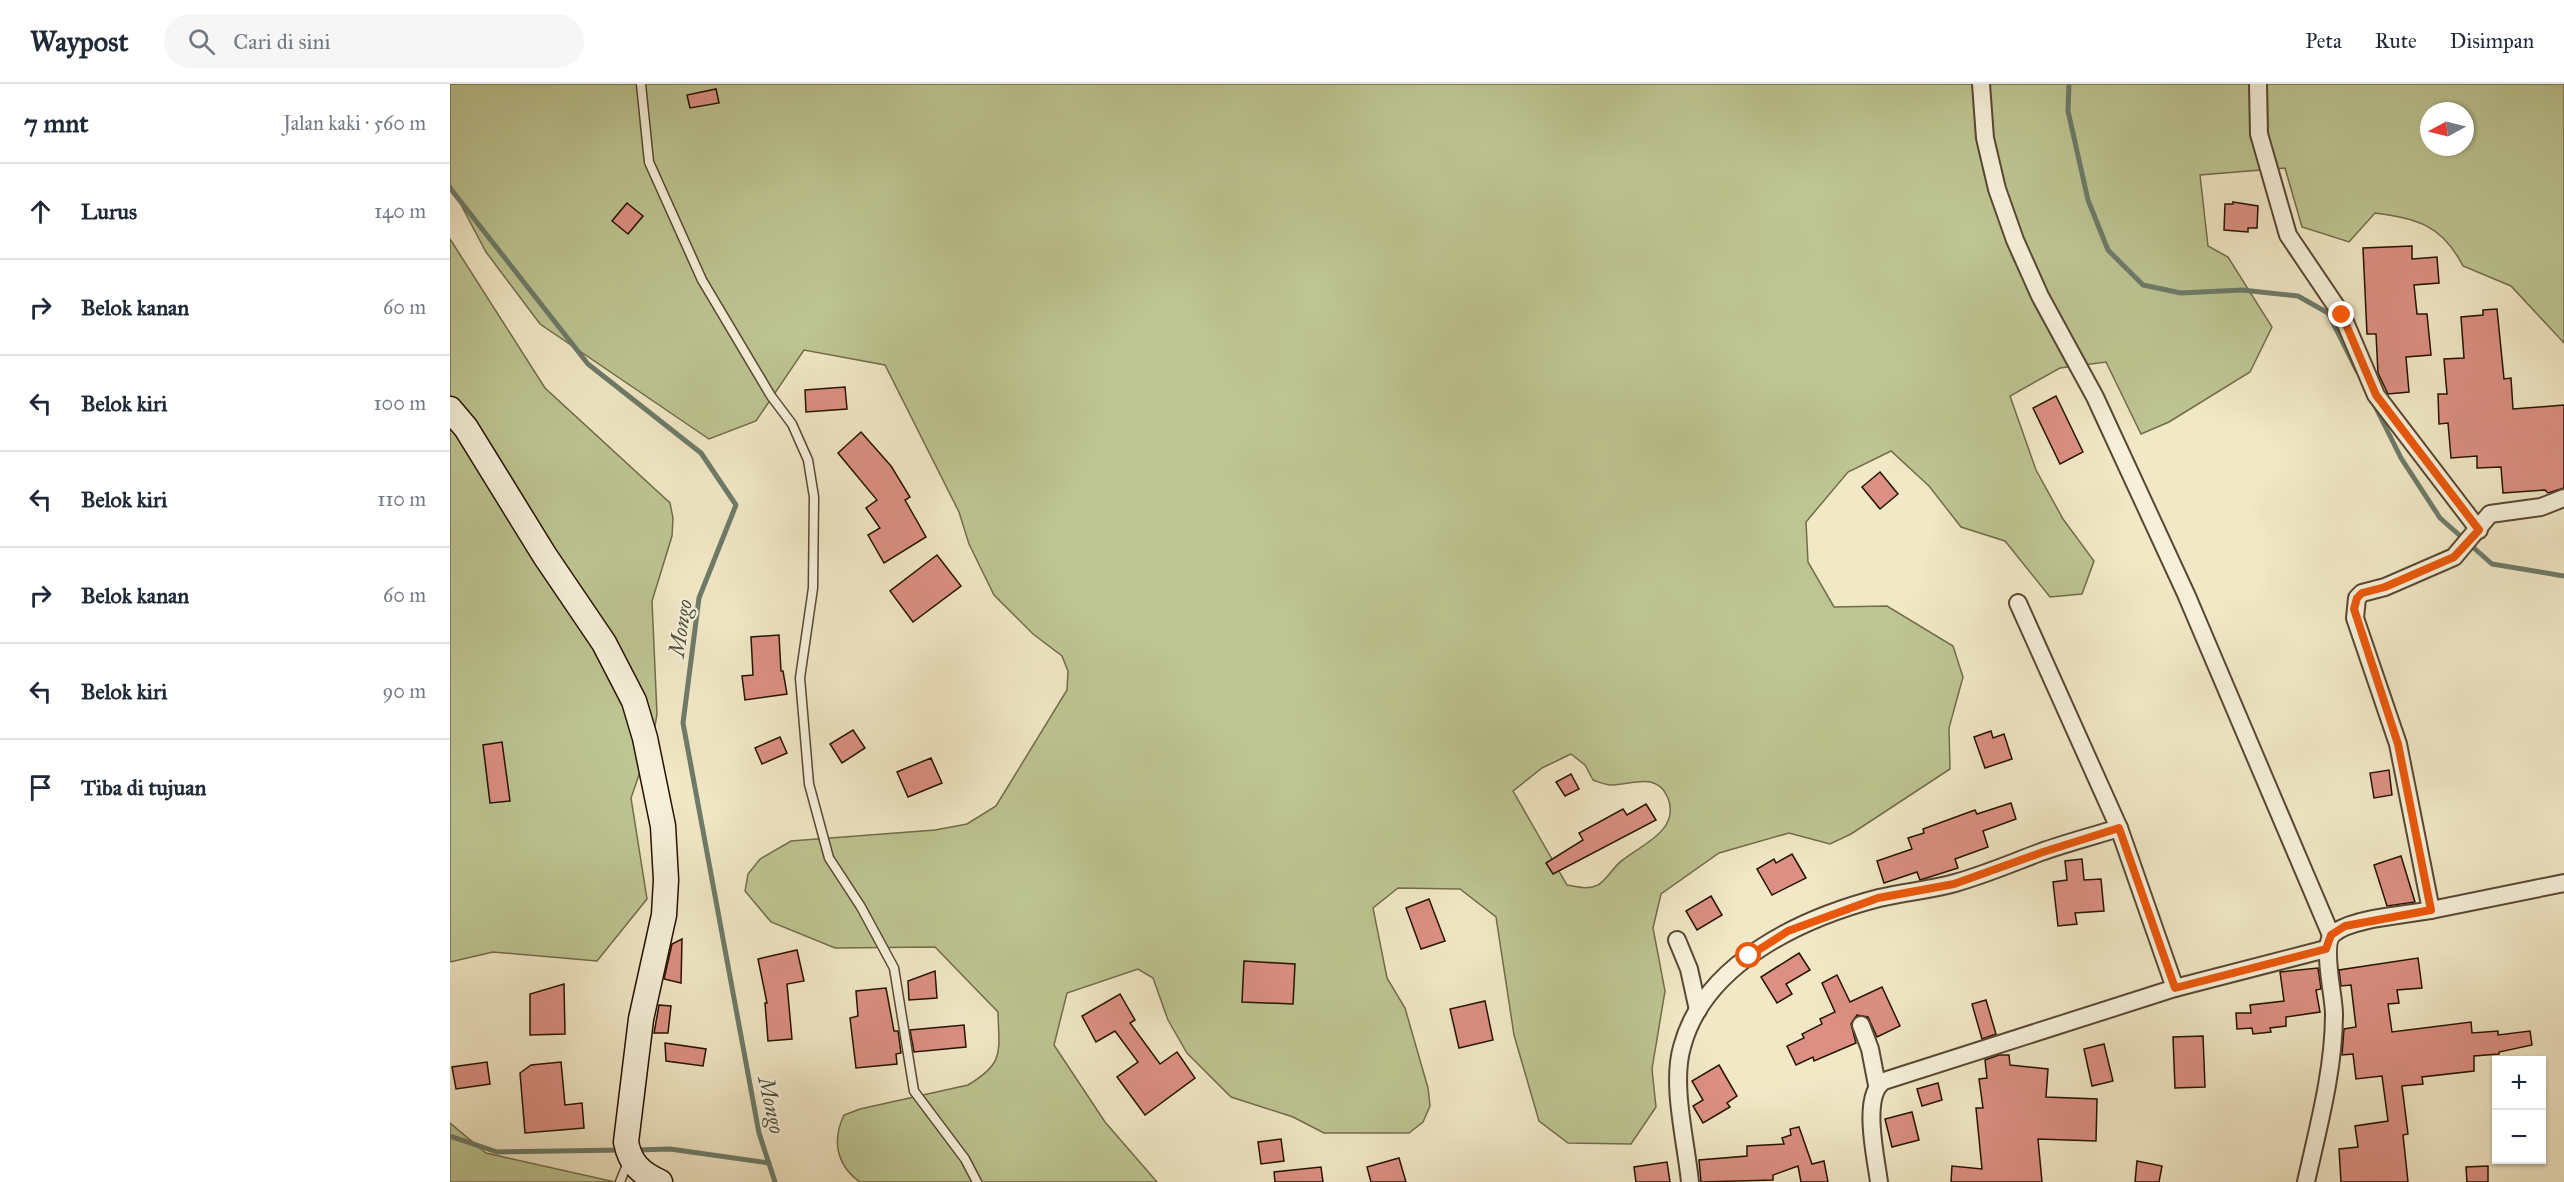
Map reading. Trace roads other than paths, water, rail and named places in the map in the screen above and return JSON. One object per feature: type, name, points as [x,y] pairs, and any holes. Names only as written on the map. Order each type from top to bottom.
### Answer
[{"type":"street","points":[[1981,84],[1985,138],[1997,189],[2014,240],[2040,296],[2095,397],[2186,594],[2329,942],[2334,1015],[2328,1073],[2306,1182]]},
{"type":"street","points":[[2258,84],[2259,134],[2288,235],[2342,315],[2376,395],[2476,532]]},
{"type":"street","points":[[450,409],[466,428],[545,556],[604,643],[634,701],[645,738],[663,826],[666,880],[663,915],[641,1019],[628,1152],[638,1169],[660,1182]]},
{"type":"street","points":[[2431,910],[2398,744],[2354,609],[2357,598],[2362,593],[2385,587],[2454,557],[2490,514],[2541,507],[2564,498]]},
{"type":"street","points":[[2018,603],[2119,828],[2175,988]]},
{"type":"street","points":[[1690,1182],[1677,1071],[1682,1047],[1698,1010],[1728,974],[1788,931],[1878,898],[1954,884],[2119,828]]},
{"type":"street","points":[[1876,1076],[1933,1064],[2329,942],[2345,926],[2564,883]]},
{"type":"street","points":[[1677,940],[1689,969],[1698,1010]]},
{"type":"street","points":[[1861,1025],[1876,1076],[1871,1116],[1879,1182]]},
{"type":"lane","points":[[641,84],[649,162],[702,280],[771,396],[792,424],[808,460],[814,497],[813,588],[800,678],[809,784],[829,858],[861,907],[894,968],[914,1090],[965,1159],[977,1182]]},
{"type":"lane","points":[[620,1182],[628,1152]]},
{"type":"waterway","points":[[2069,84],[2068,111],[2088,200],[2108,250],[2143,285],[2181,293],[2242,290],[2298,296],[2328,313],[2357,371]]},
{"type":"waterway","name":"Mongo","points":[[450,188],[588,364],[701,453],[736,505],[699,598],[683,723],[759,1133],[775,1182]]},
{"type":"waterway","points":[[2374,404],[2401,458],[2440,518],[2492,564],[2564,576]]},
{"type":"waterway","points":[[450,1136],[497,1152],[622,1150]]},
{"type":"waterway","points":[[635,1150],[670,1149],[769,1163]]}]
